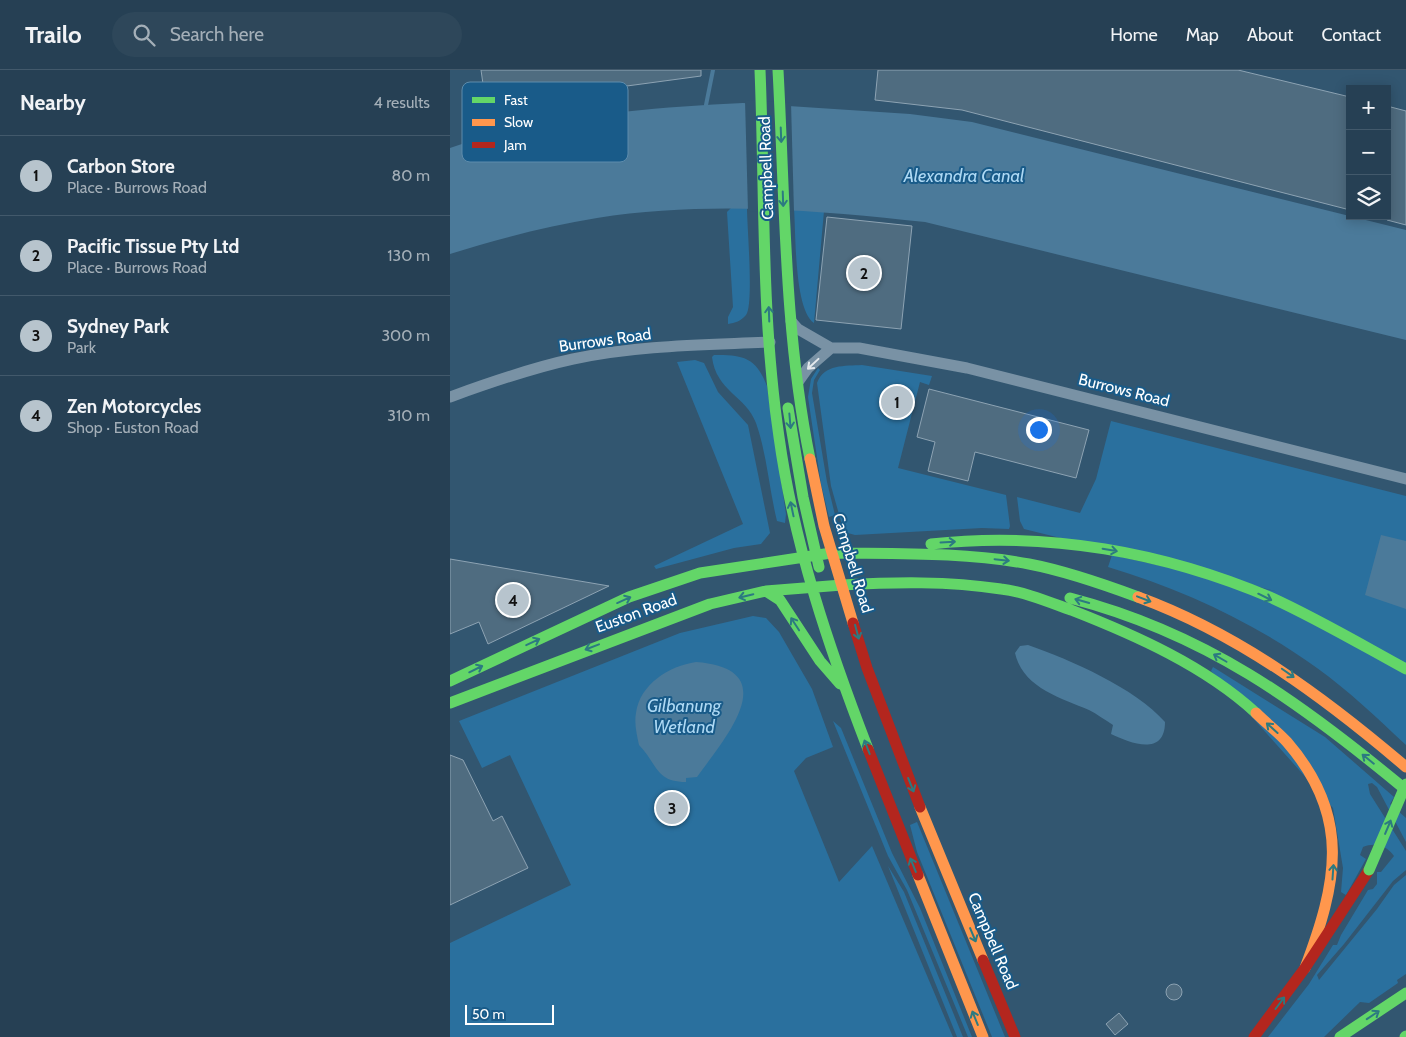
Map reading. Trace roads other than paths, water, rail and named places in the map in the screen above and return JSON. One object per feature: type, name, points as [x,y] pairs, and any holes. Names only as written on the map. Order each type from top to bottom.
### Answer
[{"type":"main road","name":"Campbell Road","points":[[760,70],[770,342],[779,437],[787,485],[803,557],[846,690],[903,841],[983,1037]]},
{"type":"main road","name":"Campbell Road","points":[[778,70],[784,220],[791,321],[797,383],[814,487],[831,554],[851,608],[867,668],[904,768],[1015,1037]]},
{"type":"main road","points":[[791,321],[785,346],[784,367],[791,431],[819,566],[818,579],[812,588]]},
{"type":"main road","points":[[883,552],[943,542],[1016,540],[1112,549],[1194,571],[1255,592],[1406,668]]},
{"type":"main road","points":[[883,552],[941,554],[1018,562],[1064,572],[1144,598],[1230,638],[1282,669],[1323,698],[1406,767]]},
{"type":"main road","name":"Euston Road","points":[[450,681],[629,597],[700,573],[816,555],[883,552]]},
{"type":"main road","points":[[842,585],[873,576],[913,573],[1001,582],[1080,600],[1145,621],[1206,650],[1271,687],[1322,721],[1406,790]]},
{"type":"main road","points":[[842,585],[915,581],[1006,590],[1099,621],[1148,644],[1191,667],[1258,715],[1298,756],[1312,776],[1324,801],[1331,825],[1334,859],[1328,908],[1305,968]]},
{"type":"main road","name":"Euston Road","points":[[450,703],[680,614],[766,591],[842,585]]},
{"type":"main road","points":[[766,591],[780,600],[820,661],[846,690]]},
{"type":"main road","points":[[1254,1037],[1305,968],[1369,870],[1406,784]]},
{"type":"main road","points":[[1340,1037],[1406,993]]},
{"type":"street","name":"Burrows Road","points":[[791,321],[798,329],[832,348],[859,348],[967,368],[1406,479]]},
{"type":"street","name":"Burrows Road","points":[[450,397],[508,375],[575,358],[692,345],[770,342]]},
{"type":"street","points":[[797,383],[808,368],[832,348]]},
{"type":"water","name":"Alexandra Canal","points":[[743,103],[910,114],[972,122],[1346,215],[1346,220],[1366,220],[1406,230],[1406,340],[925,222],[843,214],[761,209],[679,210],[638,213],[560,225],[504,238],[450,254],[450,148],[462,144],[462,162],[628,162],[628,111]]},
{"type":"water","points":[[1381,535],[1406,541],[1406,609],[1365,595]]},
{"type":"water","points":[[1028,645],[1101,676],[1137,698],[1165,722],[1163,733],[1159,740],[1153,744],[1127,741],[1111,734],[1113,725],[1092,712],[1044,690],[1026,675],[1019,665],[1015,653],[1020,646]]},
{"type":"water","name":"Gilbanung Wetland","points":[[696,662],[723,667],[738,677],[743,691],[741,707],[733,725],[697,777],[686,778],[686,782],[676,781],[662,775],[639,745],[636,713],[643,693],[657,678],[666,672]]},
{"type":"waterway","points":[[706,105],[713,70]]},
{"type":"place","name":"Pacific Tissue Pty Ltd","points":[[864,273]]},
{"type":"place","name":"Carbon Store","points":[[897,402]]},
{"type":"place","name":"Zen Motorcycles","points":[[513,600]]},
{"type":"place","name":"Sydney Park","points":[[672,808]]}]
